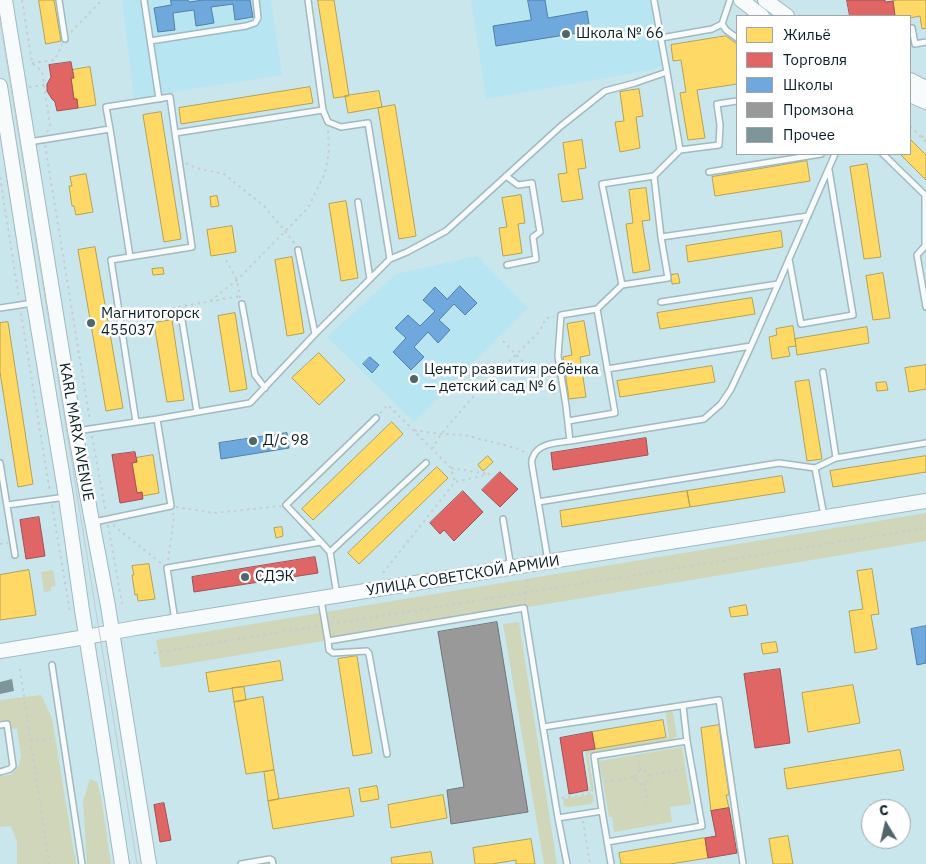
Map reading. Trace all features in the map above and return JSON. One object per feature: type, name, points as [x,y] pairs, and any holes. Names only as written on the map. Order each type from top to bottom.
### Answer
[{"type":"main road","name":"KARL MARX AVENUE","points":[[5,0],[75,431],[112,632],[149,864]]},
{"type":"main road","points":[[741,0],[761,15]]},
{"type":"main road","points":[[764,0],[785,15]]},
{"type":"main road","points":[[911,80],[926,88]]},
{"type":"main road","name":"KARL MARX AVENUE","points":[[0,86],[27,304],[66,497],[122,864]]},
{"type":"main road","points":[[911,95],[926,102]]},
{"type":"main road","name":"УЛИЦА СОВЕТСКОЙ АРМИИ","points":[[0,651],[926,501]]},
{"type":"lane","points":[[59,0],[65,39]]},
{"type":"lane","points":[[144,0],[159,98]]},
{"type":"lane","points":[[150,41],[255,23],[258,18],[256,0]]},
{"type":"lane","points":[[308,0],[323,110],[328,122],[340,128],[368,123],[390,259]]},
{"type":"lane","points":[[654,0],[680,150]]},
{"type":"lane","points":[[661,38],[712,29],[722,24],[730,0]]},
{"type":"lane","points":[[722,24],[726,30],[736,37]]},
{"type":"lane","points":[[912,28],[915,44],[926,42]]},
{"type":"lane","points":[[75,431],[250,403],[390,259],[446,231],[561,126],[605,90],[667,72]]},
{"type":"lane","points":[[130,257],[106,107],[170,97],[192,247],[130,257],[111,260],[136,422]]},
{"type":"lane","points":[[622,285],[602,184],[654,176],[680,150],[719,145],[720,125],[717,104],[736,101]]},
{"type":"lane","points":[[175,133],[323,110]]},
{"type":"lane","points":[[28,142],[110,130]]},
{"type":"lane","points":[[709,172],[815,155]]},
{"type":"lane","points":[[548,562],[532,457],[540,448],[549,444],[704,420],[721,404],[731,389],[751,346],[835,155]]},
{"type":"lane","points":[[884,155],[925,195],[925,246],[917,255],[926,307]]},
{"type":"lane","points":[[789,258],[801,324],[854,315],[828,169]]},
{"type":"lane","points":[[506,176],[518,185],[532,183],[540,232],[533,237],[536,259],[507,265]]},
{"type":"lane","points":[[570,441],[558,356],[561,316],[597,309],[622,285],[668,278],[654,176]]},
{"type":"lane","points":[[358,202],[370,279]]},
{"type":"lane","points":[[661,237],[808,216]]},
{"type":"lane","points":[[298,250],[315,334]]},
{"type":"lane","points":[[661,302],[778,284]]},
{"type":"lane","points":[[0,308],[27,304]]},
{"type":"lane","points":[[242,304],[256,375],[265,388]]},
{"type":"lane","points":[[568,421],[615,413],[597,309]]},
{"type":"lane","points":[[181,314],[197,412]]},
{"type":"lane","points":[[608,368],[751,346]]},
{"type":"lane","points":[[823,372],[836,458]]},
{"type":"lane","points":[[337,596],[330,552],[286,505],[376,418]]},
{"type":"lane","points":[[91,523],[171,506],[157,419]]},
{"type":"lane","points":[[538,502],[779,463],[815,468],[836,458],[926,443]]},
{"type":"lane","points":[[330,552],[426,462]]},
{"type":"lane","points":[[0,463],[15,555]]},
{"type":"lane","points":[[815,468],[824,518]]},
{"type":"lane","points":[[7,506],[66,497]]},
{"type":"lane","points":[[503,518],[511,568]]},
{"type":"lane","points":[[175,622],[167,568],[321,542]]},
{"type":"lane","points":[[321,598],[330,650],[333,653],[367,651],[370,654],[388,754]]},
{"type":"lane","points":[[328,641],[524,608],[542,727],[567,864]]},
{"type":"lane","points":[[52,665],[82,864]]},
{"type":"lane","points":[[542,727],[719,700],[743,864]]},
{"type":"lane","points":[[607,842],[702,826],[687,741],[683,706]]},
{"type":"lane","points":[[0,725],[7,724],[13,766],[0,772]]},
{"type":"lane","points":[[611,864],[594,756],[687,741]]},
{"type":"lane","points":[[558,818],[602,811]]},
{"type":"lane","points":[[241,864],[270,859],[273,864]]},
{"type":"path","points":[[22,0],[32,64],[42,72],[50,125],[44,139],[91,429],[122,603],[119,604]]},
{"type":"path","points":[[32,64],[55,60],[65,39],[102,0]]},
{"type":"path","points":[[210,301],[237,280],[308,208],[325,173],[329,152],[328,122]]},
{"type":"path","points":[[911,127],[926,142]]},
{"type":"path","points":[[922,138],[926,132]]},
{"type":"path","points":[[179,160],[196,168],[224,174],[264,206],[286,231],[298,250]]},
{"type":"path","points":[[0,177],[27,304],[51,499],[70,612],[73,612]]},
{"type":"path","points":[[226,260],[237,280],[242,304]]},
{"type":"path","points":[[432,449],[472,398],[539,332],[546,318],[561,316]]},
{"type":"path","points":[[503,341],[566,406]]},
{"type":"path","points":[[376,418],[388,405],[451,468],[455,482]]},
{"type":"path","points":[[414,430],[465,435],[516,448],[532,457]]},
{"type":"path","points":[[383,573],[455,482],[490,474],[451,468]]},
{"type":"path","points":[[167,568],[174,518],[171,506],[214,513],[286,505]]},
{"type":"path","points":[[107,520],[167,568]]},
{"type":"path","points":[[154,653],[926,528]]},
{"type":"path","points":[[524,608],[528,576]]},
{"type":"path","points":[[20,669],[49,864]]},
{"type":"path","points":[[30,741],[63,737]]},
{"type":"path","points":[[638,754],[641,770]]},
{"type":"path","points":[[649,775],[686,769]]},
{"type":"path","points":[[641,770],[649,775]]},
{"type":"path","points":[[635,777],[636,773],[641,770]]},
{"type":"path","points":[[644,783],[649,775]]},
{"type":"path","points":[[603,783],[635,777]]},
{"type":"path","points":[[635,777],[638,782],[644,783]]},
{"type":"path","points":[[644,783],[648,804]]},
{"type":"path","points":[[555,799],[599,792]]},
{"type":"path","points":[[582,814],[590,864]]},
{"type":"shaded area","points":[[122,0],[271,0],[282,75],[134,98]]},
{"type":"shaded area","name":"Школа № 66","points":[[471,0],[650,0],[662,68],[486,99]]},
{"type":"shaded area","name":"Центр развития ребёнка — детский сад № 6","points":[[477,256],[528,308],[414,422],[327,337],[396,274]]},
{"type":"green space","points":[[926,513],[926,541],[161,668],[156,640]]},
{"type":"green space","points":[[53,570],[56,586],[51,587],[51,591],[44,592],[41,572]]},
{"type":"green space","points":[[519,622],[557,864],[544,864],[503,624]]},
{"type":"green space","points":[[41,695],[52,718],[76,864],[17,864],[17,842],[11,826],[0,827],[0,776],[11,775],[19,765],[21,756],[17,729],[5,728],[0,725],[0,700]]},
{"type":"green space","points":[[665,708],[673,713],[677,736],[670,741],[588,754],[594,791],[562,796],[591,790],[585,750],[669,737]]},
{"type":"green space","points":[[682,747],[691,804],[670,807],[672,822],[614,832],[612,817],[609,817],[599,761]]},
{"type":"green space","points":[[90,779],[97,782],[101,796],[111,864],[87,864],[83,801]]},
{"type":"green space","points":[[593,794],[594,801],[591,804],[564,806],[563,799]]},
{"type":"building: Жильё","points":[[39,0],[54,0],[61,41],[46,44]]},
{"type":"building: Жильё","points":[[318,0],[334,0],[349,96],[334,98]]},
{"type":"building: Жильё","points":[[926,0],[926,28],[922,29],[920,16],[911,18],[911,15],[895,15],[893,1]]},
{"type":"building: Жильё","points":[[726,36],[736,43],[736,84],[697,90],[705,138],[688,140],[680,93],[686,92],[681,60],[673,61],[671,45]]},
{"type":"building: Жильё","points":[[90,67],[96,105],[78,108],[77,99],[74,99],[71,78],[74,78],[72,70]]},
{"type":"building: Жильё","points":[[310,87],[313,103],[181,124],[179,108]]},
{"type":"building: Жильё","points":[[639,89],[643,116],[636,117],[640,148],[620,152],[615,122],[624,121],[620,92]]},
{"type":"building: Жильё","points":[[379,91],[382,107],[348,113],[345,96]]},
{"type":"building: Жильё","points":[[395,105],[416,236],[399,239],[378,108]]},
{"type":"building: Жильё","points":[[161,112],[181,239],[164,242],[143,115]]},
{"type":"building: Жильё","points":[[582,140],[586,168],[578,169],[583,199],[562,202],[558,174],[567,173],[563,143]]},
{"type":"building: Жильё","points":[[911,140],[926,155],[926,180],[901,155],[911,155]]},
{"type":"building: Жильё","points":[[807,161],[810,181],[715,196],[712,177]]},
{"type":"building: Жильё","points":[[867,164],[881,257],[864,259],[850,167]]},
{"type":"building: Жильё","points":[[86,174],[93,212],[76,215],[74,206],[72,206],[69,186],[72,186],[70,177]]},
{"type":"building: Жильё","points":[[646,188],[650,220],[642,221],[650,270],[633,273],[626,224],[633,223],[629,190]]},
{"type":"building: Жильё","points":[[521,195],[525,223],[518,224],[522,253],[503,256],[499,228],[507,227],[502,198]]},
{"type":"building: Жильё","points":[[217,196],[219,206],[211,207],[210,197]]},
{"type":"building: Жильё","points":[[346,201],[358,278],[341,281],[329,204]]},
{"type":"building: Жильё","points":[[232,226],[236,252],[211,256],[207,230]]},
{"type":"building: Жильё","points":[[781,231],[783,247],[688,262],[686,246]]},
{"type":"building: Жильё","points":[[95,247],[123,408],[106,411],[78,250]]},
{"type":"building: Жильё","points":[[292,257],[304,333],[287,336],[275,260]]},
{"type":"building: Жильё","points":[[163,268],[164,274],[153,275],[152,269]]},
{"type":"building: Жильё","points":[[883,273],[890,318],[873,320],[866,276]]},
{"type":"building: Жильё","points":[[678,274],[680,283],[672,284],[671,275]]},
{"type":"building: Жильё","points":[[752,298],[755,314],[660,329],[657,313]]},
{"type":"building: Жильё","points":[[235,313],[247,389],[230,392],[218,316]]},
{"type":"building: Жильё","points":[[172,320],[184,400],[167,402],[154,323]]},
{"type":"building: Жильё","points":[[584,321],[590,355],[580,357],[586,397],[569,399],[563,357],[572,355],[567,324]]},
{"type":"building: Жильё","points":[[8,322],[33,484],[18,487],[0,372],[0,323]]},
{"type":"building: Жильё","points":[[793,326],[796,346],[788,347],[790,356],[772,359],[769,337],[777,335],[776,329]]},
{"type":"building: Жильё","points":[[867,327],[869,343],[797,355],[795,339]]},
{"type":"building: Жильё","points":[[319,353],[345,380],[319,405],[292,378]]},
{"type":"building: Жильё","points":[[926,365],[926,389],[909,392],[905,368]]},
{"type":"building: Жильё","points":[[712,366],[715,382],[620,397],[617,381]]},
{"type":"building: Жильё","points":[[809,380],[822,459],[807,461],[795,382]]},
{"type":"building: Жильё","points":[[886,382],[888,390],[877,391],[876,383]]},
{"type":"building: Жильё","points":[[392,422],[403,434],[313,520],[302,509]]},
{"type":"building: Жильё","points":[[153,455],[159,493],[142,496],[142,492],[137,493],[132,463],[137,462],[136,458]]},
{"type":"building: Жильё","points":[[488,456],[493,462],[483,471],[478,465]]},
{"type":"building: Жильё","points":[[926,456],[926,472],[833,487],[830,471]]},
{"type":"building: Жильё","points":[[437,467],[448,478],[359,564],[348,553]]},
{"type":"building: Жильё","points":[[782,476],[785,492],[690,507],[687,491]]},
{"type":"building: Жильё","points":[[687,491],[690,507],[562,527],[560,511]]},
{"type":"building: Жильё","points":[[282,527],[283,536],[276,538],[274,528]]},
{"type":"building: Жильё","points":[[149,564],[155,599],[138,601],[137,594],[135,595],[132,566]]},
{"type":"building: Жильё","points":[[872,569],[879,614],[871,615],[877,649],[855,653],[849,611],[863,609],[857,571]]},
{"type":"building: Жильё","points":[[29,570],[36,615],[0,620],[0,575]]},
{"type":"building: Жильё","points":[[746,605],[748,615],[731,617],[729,608]]},
{"type":"building: Жильё","points":[[776,642],[778,652],[763,654],[761,644]]},
{"type":"building: Жильё","points":[[357,656],[372,753],[353,756],[338,659]]},
{"type":"building: Жильё","points":[[280,661],[283,680],[209,692],[206,673]]},
{"type":"building: Жильё","points":[[853,685],[860,723],[808,732],[802,693]]},
{"type":"building: Жильё","points":[[244,687],[246,700],[234,702],[232,688]]},
{"type":"building: Жильё","points":[[263,697],[274,770],[246,774],[234,702]]},
{"type":"building: Жильё","points":[[663,720],[666,737],[595,749],[592,732]]},
{"type":"building: Жильё","points":[[719,725],[729,795],[726,795],[729,808],[711,811],[701,728]]},
{"type":"building: Жильё","points":[[900,750],[904,770],[787,789],[784,769]]},
{"type":"building: Жильё","points":[[274,770],[279,799],[268,801],[264,772]]},
{"type":"building: Жильё","points":[[377,786],[379,799],[361,802],[359,789]]},
{"type":"building: Жильё","points":[[349,788],[354,816],[273,829],[268,801]]},
{"type":"building: Жильё","points":[[443,795],[447,818],[391,828],[388,805]]},
{"type":"building: Жильё","points":[[788,836],[793,864],[773,864],[769,839]]},
{"type":"building: Жильё","points":[[705,838],[708,858],[670,864],[621,864],[619,853]]},
{"type":"building: Жильё","points":[[531,839],[535,864],[516,864],[516,860],[492,864],[475,864],[473,848]]},
{"type":"building: Жильё","points":[[431,852],[433,864],[392,864],[391,858]]},
{"type":"building: Торговля","points":[[847,0],[893,1],[895,15],[850,15]]},
{"type":"building: Торговля","points":[[71,62],[74,78],[71,78],[74,99],[77,99],[78,108],[57,111],[55,102],[47,91],[47,84],[51,77],[49,65]]},
{"type":"building: Торговля","points":[[646,438],[648,455],[553,470],[551,453]]},
{"type":"building: Торговля","points":[[135,452],[137,462],[132,463],[137,493],[142,492],[143,499],[120,503],[112,455]]},
{"type":"building: Торговля","points":[[500,472],[518,489],[500,507],[482,490]]},
{"type":"building: Торговля","points":[[463,491],[483,512],[454,541],[444,530],[440,534],[430,523]]},
{"type":"building: Торговля","points":[[39,517],[45,556],[26,559],[20,520]]},
{"type":"building: Торговля","points":[[315,557],[318,573],[194,592],[192,577]]},
{"type":"building: Торговля","points":[[780,669],[790,743],[755,748],[744,674]]},
{"type":"building: Торговля","points":[[592,732],[595,749],[582,751],[588,790],[569,794],[560,738]]},
{"type":"building: Торговля","points":[[164,803],[171,840],[160,842],[154,805]]},
{"type":"building: Торговля","points":[[729,808],[737,853],[708,858],[705,838],[716,836],[711,811]]},
{"type":"building: Школы","points":[[171,0],[188,0],[189,2],[203,0],[250,0],[253,17],[235,20],[233,4],[211,7],[214,23],[196,26],[194,10],[173,13],[175,30],[158,32],[154,8],[171,5]]},
{"type":"building: Школы","points":[[528,0],[545,0],[548,18],[587,11],[590,31],[496,46],[493,26],[531,20]]},
{"type":"building: Школы","points":[[460,286],[477,303],[465,315],[454,304],[439,320],[450,330],[438,343],[428,332],[414,347],[424,357],[411,370],[393,352],[406,338],[395,328],[408,315],[420,326],[435,311],[423,300],[435,287],[447,299]]},
{"type":"building: Школы","points":[[370,357],[379,365],[372,373],[363,364]]},
{"type":"building: Школы","points":[[287,433],[289,448],[221,459],[219,443]]},
{"type":"building: Школы","points":[[926,626],[926,663],[917,665],[911,629]]},
{"type":"building: Промзона","points":[[497,622],[528,812],[451,824],[447,790],[464,787],[438,632]]},
{"type":"building: Прочее","points":[[12,679],[14,691],[0,694],[0,682]]},
{"type":"tram line","points":[[0,20],[137,864]]},
{"type":"place","name":"Школа № 66","points":[[566,34]]},
{"type":"place","name":"Магнитогорск 455037","points":[[91,323]]},
{"type":"place","name":"Центр развития ребёнка — детский сад № 6","points":[[414,379]]},
{"type":"place","name":"Д/с 98","points":[[253,441]]},
{"type":"place","name":"СДЭК","points":[[245,577]]}]
